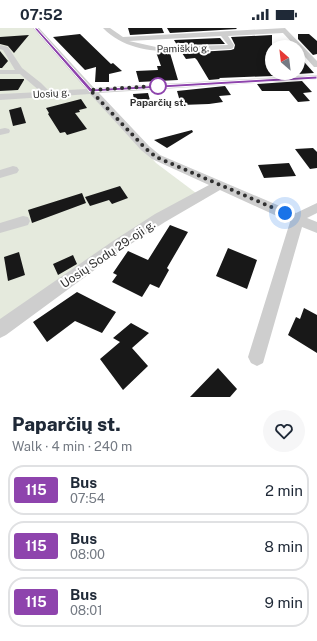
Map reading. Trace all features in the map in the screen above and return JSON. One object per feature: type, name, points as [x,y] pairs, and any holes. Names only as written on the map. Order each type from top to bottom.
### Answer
[{"type":"street","name":"Pamiškio g.","points":[[106,28],[121,39],[133,45],[156,49],[231,47],[223,34]]},
{"type":"street","points":[[39,29],[90,90],[145,148],[156,157],[317,228]]},
{"type":"street","name":"Pamiškio g.","points":[[121,39],[283,30]]},
{"type":"street","points":[[283,30],[317,65]]},
{"type":"street","points":[[0,47],[6,48],[10,59],[22,72],[30,77],[46,93]]},
{"type":"street","points":[[0,72],[22,72]]},
{"type":"street","name":"Uosių g.","points":[[0,96],[317,77]]},
{"type":"street","points":[[0,174],[14,170]]},
{"type":"street","name":"Uosių Sodų 29-oji g.","points":[[0,329],[118,245],[160,218],[219,185]]},
{"type":"street","points":[[257,357],[298,219],[303,214],[317,208]]},
{"type":"street","points":[[0,228],[23,220]]},
{"type":"shaded area","points":[[0,28],[34,28],[156,163],[204,199],[126,243],[0,334]]},
{"type":"building","points":[[128,28],[162,28],[164,33],[130,35]]},
{"type":"building","points":[[167,28],[236,28],[237,29],[170,33]]},
{"type":"building","points":[[80,34],[111,64],[113,63],[122,71],[109,74],[109,82],[95,82],[96,67],[85,70],[53,37]]},
{"type":"building","points":[[298,34],[309,34],[317,41],[317,54],[313,55],[305,46],[305,40],[298,39]]},
{"type":"building","points":[[29,35],[14,53],[8,46],[0,44],[0,37]]},
{"type":"building","points":[[272,35],[272,40],[265,40],[265,76],[219,78],[220,79],[209,80],[195,58],[186,59],[182,53],[231,50],[234,49],[235,45],[231,37]]},
{"type":"building","points":[[220,38],[225,44],[177,45],[174,40]]},
{"type":"building","points":[[0,51],[8,61],[2,68],[0,68]]},
{"type":"building","points":[[156,52],[170,53],[178,80],[139,82],[136,71],[158,70],[157,66],[161,66]]},
{"type":"building","points":[[305,63],[314,73],[305,74]]},
{"type":"building","points":[[0,79],[24,80],[18,90],[0,91]]},
{"type":"building","points":[[302,81],[312,92],[303,93],[310,101],[298,102],[289,91],[262,91],[257,84]]},
{"type":"building","points":[[225,86],[231,95],[219,96],[223,102],[209,104],[181,105],[177,91]]},
{"type":"building","points":[[148,93],[151,104],[135,105],[133,94]]},
{"type":"building","points":[[81,99],[87,108],[79,110],[80,112],[75,113],[87,129],[67,135],[65,132],[60,133],[46,108]]},
{"type":"building","points":[[21,107],[26,123],[13,126],[9,110]]},
{"type":"building","points":[[192,130],[193,132],[167,148],[154,140]]},
{"type":"building","points":[[313,148],[317,152],[317,168],[310,169],[295,149]]},
{"type":"building","points":[[289,163],[296,176],[264,178],[258,165]]},
{"type":"building","points":[[120,186],[128,198],[112,204],[109,200],[90,206],[85,197]]},
{"type":"building","points":[[82,193],[86,203],[32,223],[28,210]]},
{"type":"building","points":[[170,225],[188,232],[167,268],[169,270],[159,288],[150,284],[142,297],[112,282],[117,275],[113,273],[128,251],[148,260]]},
{"type":"building","points":[[228,248],[257,260],[247,289],[216,276]]},
{"type":"building","points":[[19,252],[25,275],[8,281],[4,257]]},
{"type":"building","points":[[73,255],[77,264],[58,275],[53,264]]},
{"type":"building","points":[[77,292],[116,312],[102,333],[75,321],[47,342],[33,322]]},
{"type":"building","points":[[304,308],[317,315],[317,353],[288,335],[296,317],[300,319]]},
{"type":"building","points":[[131,323],[149,333],[132,348],[148,366],[123,390],[100,359],[120,342],[113,338]]},
{"type":"building","points":[[218,368],[237,389],[230,397],[190,397]]},
{"type":"bus line","name":"115","points":[[36,28],[90,90],[317,77]]},
{"type":"place","name":"Paparčių st.","points":[[158,86]]},
{"type":"route","points":[[158,86],[90,90],[145,148],[156,157],[285,213]]}]
